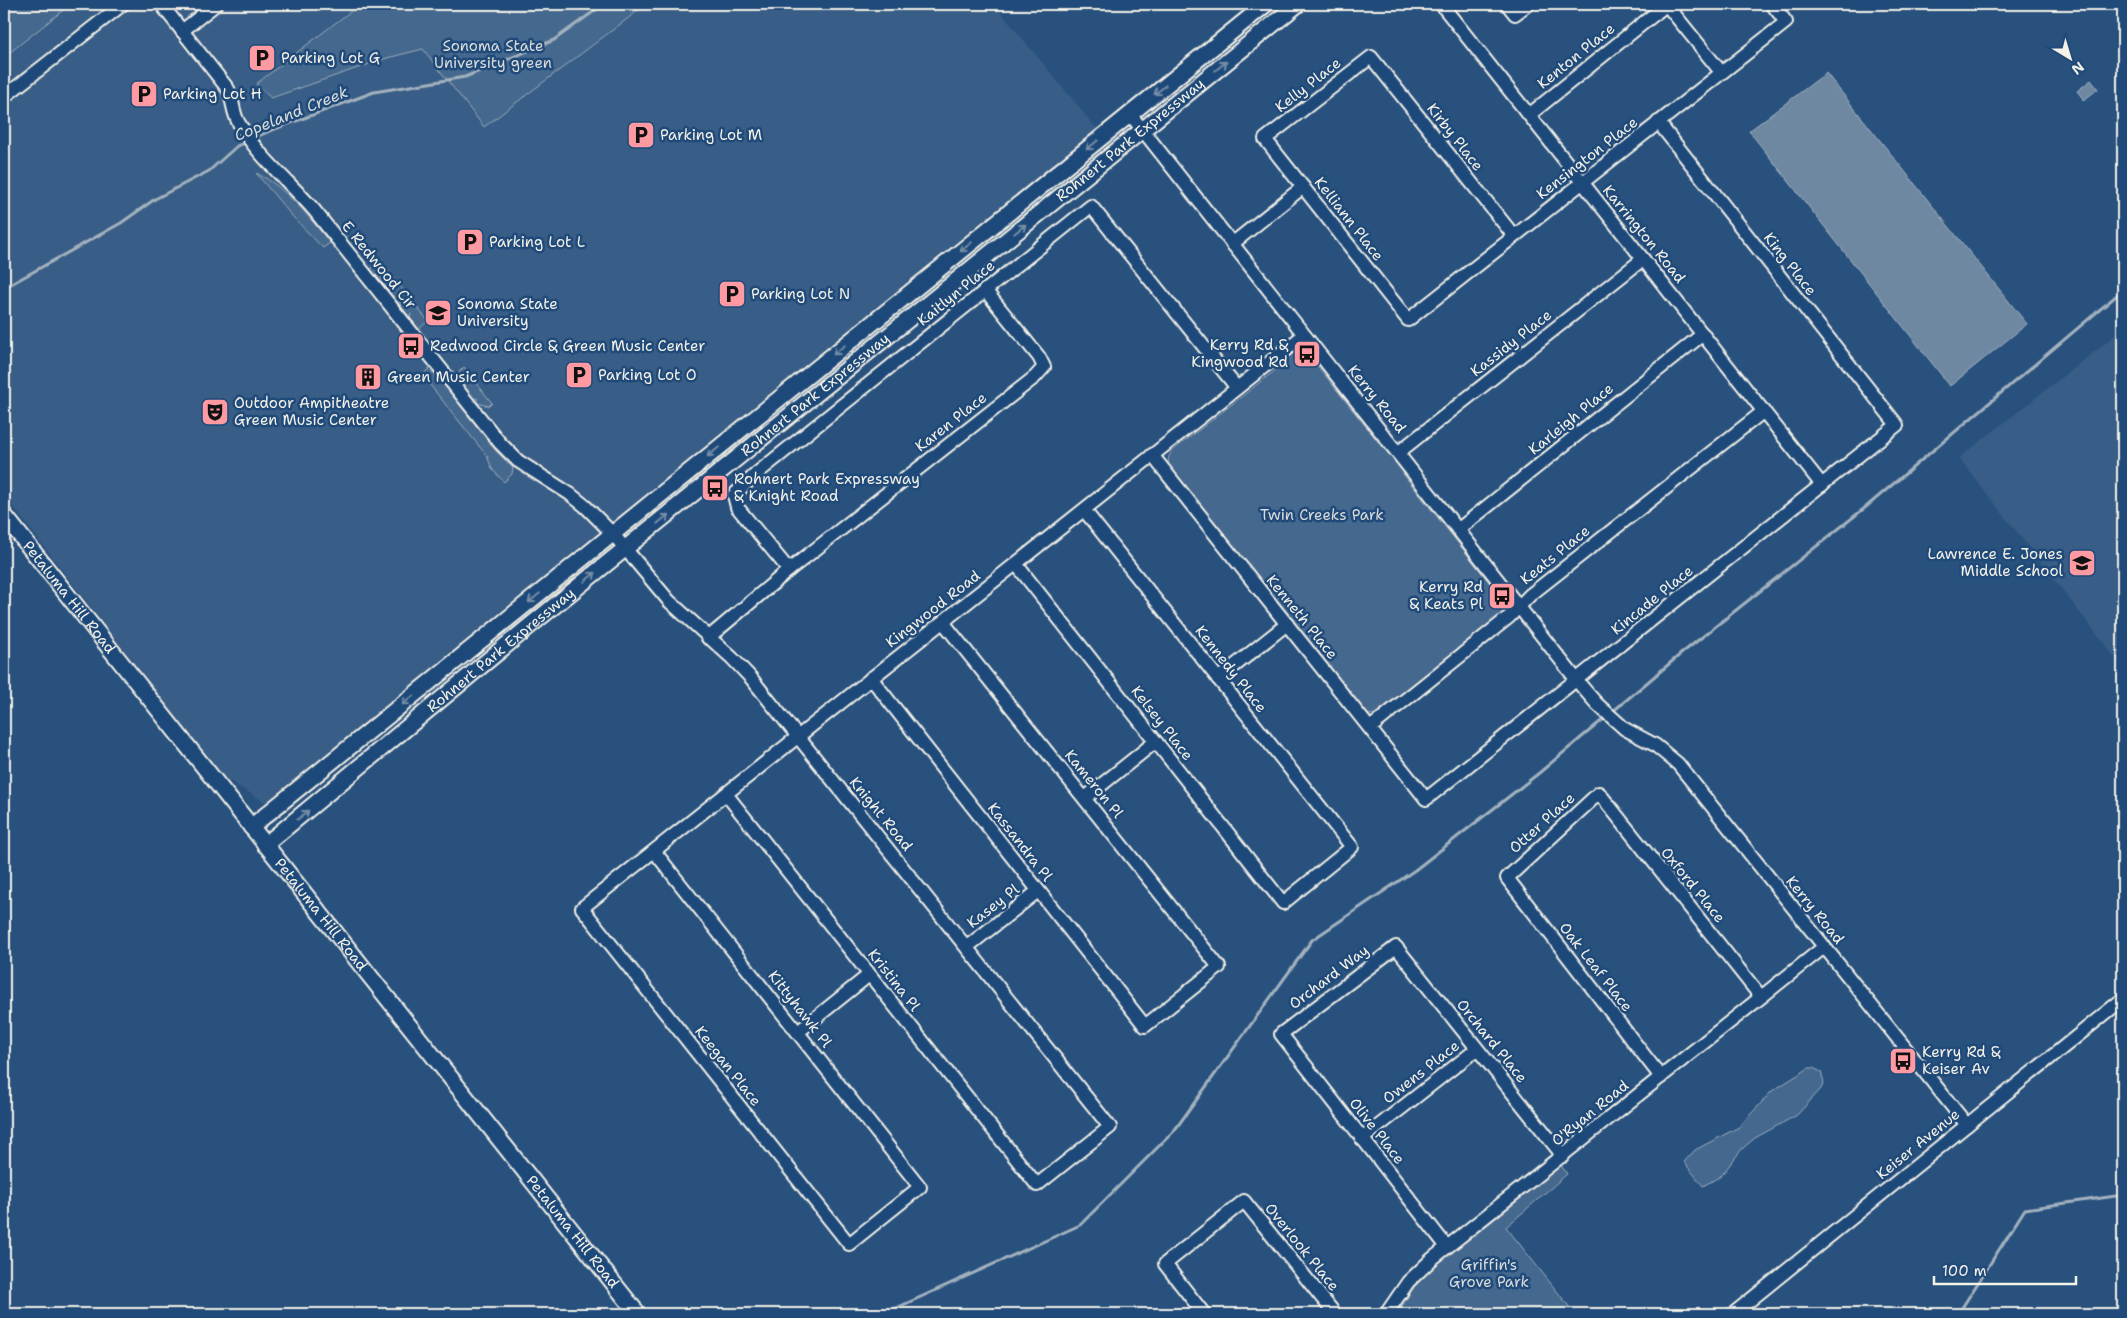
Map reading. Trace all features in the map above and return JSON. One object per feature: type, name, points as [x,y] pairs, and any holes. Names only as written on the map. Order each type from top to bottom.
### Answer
[{"type":"main road","name":"Rohnert Park Expressway","points":[[251,827],[1266,4]]},
{"type":"main road","name":"Rohnert Park Expressway","points":[[265,845],[625,549],[1298,4]]},
{"type":"main road","name":"Petaluma Hill Road","points":[[4,515],[638,1314]]},
{"type":"street","points":[[4,97],[123,4]]},
{"type":"street","points":[[160,4],[182,31],[216,4]]},
{"type":"street","name":"Karrington Road","points":[[1441,4],[1822,485]]},
{"type":"street","points":[[1511,9],[1528,4]]},
{"type":"street","points":[[1667,4],[1721,72]]},
{"type":"street","name":"Kenton Place","points":[[1529,115],[1667,4]]},
{"type":"street","name":"Kensington Place","points":[[1408,320],[1786,22],[1772,4]]},
{"type":"street","name":"E Redwood Cir","points":[[182,31],[228,89],[233,99],[233,111],[240,125],[280,176],[314,210],[500,443],[522,465],[577,499],[613,534]]},
{"type":"street","name":"Kelly Place","points":[[1265,139],[1371,57]]},
{"type":"street","name":"Kirby Place","points":[[1371,57],[1514,236]]},
{"type":"street","name":"Kerry Road","points":[[1130,114],[1597,704],[1625,729],[1655,745],[1678,764],[1967,1125]]},
{"type":"street","name":"King Place","points":[[1658,122],[1897,425]]},
{"type":"street","name":"Kelliann Place","points":[[1265,139],[1408,320]]},
{"type":"street","points":[[1232,244],[1303,187]]},
{"type":"street","name":"Kaitlyn Place","points":[[789,570],[737,507],[734,495],[756,474],[1091,206],[1237,388]]},
{"type":"street","name":"Kassidy Place","points":[[1399,452],[1643,259]]},
{"type":"street","name":"Karen Place","points":[[708,638],[789,570],[1028,382],[1044,367],[1040,357],[985,290]]},
{"type":"street","name":"Kingwood Road","points":[[582,908],[1304,334]]},
{"type":"street","name":"Karleigh Place","points":[[1459,529],[1703,334]]},
{"type":"street","name":"Keats Place","points":[[1370,728],[1502,624],[1530,595],[1764,410]]},
{"type":"street","name":"Kincade Place","points":[[1426,799],[1897,425]]},
{"type":"street","name":"Kenneth Place","points":[[1152,455],[1426,799]]},
{"type":"street","name":"Kennedy Place","points":[[1084,510],[1352,848],[1283,903]]},
{"type":"street","name":"Knight Road","points":[[613,534],[669,601],[732,658],[751,678],[1110,1127],[1037,1185]]},
{"type":"street","name":"Kelsey Place","points":[[1016,564],[1283,903]]},
{"type":"street","name":"Kameron Pl","points":[[944,622],[1219,967],[1145,1026]]},
{"type":"street","points":[[1218,679],[1286,624]]},
{"type":"street","name":"Kassandra Pl","points":[[871,678],[1145,1026]]},
{"type":"street","points":[[1085,798],[1155,742]]},
{"type":"street","name":"Otter Place","points":[[1507,878],[1599,793]]},
{"type":"street","name":"Oxford Place","points":[[1599,793],[1761,996]]},
{"type":"street","name":"Kristina Pl","points":[[726,794],[1037,1185]]},
{"type":"street","name":"Kittyhawk Pl","points":[[654,851],[920,1187]]},
{"type":"street","name":"Oak Leaf Place","points":[[1507,878],[1661,1077]]},
{"type":"street","name":"Kasey Pl","points":[[967,947],[1038,892]]},
{"type":"street","name":"Keegan Place","points":[[582,908],[849,1244],[920,1187]]},
{"type":"street","name":"Orchard Way","points":[[1281,1034],[1396,947]]},
{"type":"street","name":"Orchard Place","points":[[1396,947],[1563,1156]]},
{"type":"street","name":"O'Ryan Road","points":[[1386,1314],[1408,1282],[1447,1247],[1824,947]]},
{"type":"street","points":[[798,1032],[869,975]]},
{"type":"street","name":"Keiser Avenue","points":[[1733,1314],[2123,999]]},
{"type":"street","name":"Olive Place","points":[[1281,1034],[1447,1247]]},
{"type":"street","name":"Owens Place","points":[[1362,1139],[1477,1049]]},
{"type":"street","name":"Overlook Place","points":[[1204,1314],[1165,1264],[1244,1201],[1335,1314]]},
{"type":"shaded area","name":"Sonoma State University","points":[[4,4],[994,4],[1098,130],[266,803],[221,776],[4,495]]},
{"type":"shaded area","points":[[1826,73],[2027,324],[1950,386],[1749,131]]},
{"type":"shaded area","points":[[2091,80],[2098,89],[2084,100],[2077,91]]},
{"type":"shaded area","name":"Lawrence E. Jones Middle School","points":[[2123,329],[2123,668],[1959,458]]},
{"type":"green space","points":[[4,4],[71,4],[4,57]]},
{"type":"green space","name":"Sonoma State University green","points":[[360,4],[647,4],[484,127],[423,49],[387,58],[271,98],[256,84]]},
{"type":"green space","points":[[256,173],[288,195],[306,213],[330,243],[323,248],[292,216]]},
{"type":"green space","points":[[381,262],[428,321],[419,329],[410,318],[411,314],[408,315],[400,305],[401,302],[398,303],[390,293],[392,290],[389,291],[381,281],[382,278],[371,269]]},
{"type":"green space","name":"Twin Creeks Park","points":[[1299,350],[1308,352],[1313,356],[1316,364],[1379,443],[1382,443],[1404,470],[1403,474],[1497,592],[1501,592],[1507,603],[1507,611],[1375,714],[1370,715],[1363,711],[1169,466],[1168,458],[1174,450],[1287,361],[1287,357]]},
{"type":"green space","points":[[464,367],[492,403],[489,406],[477,403],[477,398],[474,399],[463,386],[465,383],[460,381],[459,372]]},
{"type":"green space","points":[[430,368],[431,372],[434,372],[496,451],[513,468],[512,474],[504,482],[492,469],[487,456],[422,375]]},
{"type":"green space","points":[[1809,1068],[1821,1072],[1824,1082],[1821,1089],[1797,1115],[1755,1138],[1742,1149],[1721,1176],[1703,1186],[1684,1162],[1695,1150],[1739,1127],[1772,1091]]},
{"type":"green space","name":"Griffin's Grove Park","points":[[1561,1165],[1567,1174],[1506,1227],[1575,1314],[1397,1314],[1418,1281],[1430,1269]]},
{"type":"waterway","name":"Copeland Creek","points":[[252,139],[374,92],[465,77],[554,40],[604,4]]},
{"type":"waterway","name":"Copeland Creek","points":[[4,288],[121,223],[155,199],[209,171],[237,146],[247,142]]},
{"type":"waterway","points":[[1611,713],[1682,653],[1866,507],[2123,290]]},
{"type":"waterway","points":[[883,1314],[1080,1225],[1174,1131],[1312,940],[1415,870],[1539,773],[1606,717]]},
{"type":"waterway","points":[[1958,1314],[2025,1209],[2123,1195]]},
{"type":"place","name":"Parking Lot G","points":[[262,58]]},
{"type":"place","name":"Parking Lot H","points":[[144,94]]},
{"type":"place","name":"Parking Lot M","points":[[641,135]]},
{"type":"place","name":"Parking Lot L","points":[[470,242]]},
{"type":"place","name":"Parking Lot N","points":[[732,294]]},
{"type":"place","name":"Sonoma State University","points":[[438,313]]},
{"type":"place","name":"Redwood Circle & Green Music Center","points":[[411,346]]},
{"type":"place","name":"Kerry Rd & Kingwood Rd","points":[[1307,354]]},
{"type":"place","name":"Parking Lot O","points":[[579,375]]},
{"type":"place","name":"Green Music Center","points":[[368,377]]},
{"type":"place","name":"Outdoor Ampitheatre Green Music Center","points":[[215,412]]},
{"type":"place","name":"Rohnert Park Expressway & Knight Road","points":[[715,488]]},
{"type":"place","name":"Lawrence E. Jones Middle School","points":[[2082,563]]},
{"type":"place","name":"Kerry Rd & Keats Pl","points":[[1502,596]]},
{"type":"place","name":"Kerry Rd & Keiser Av","points":[[1903,1061]]}]
